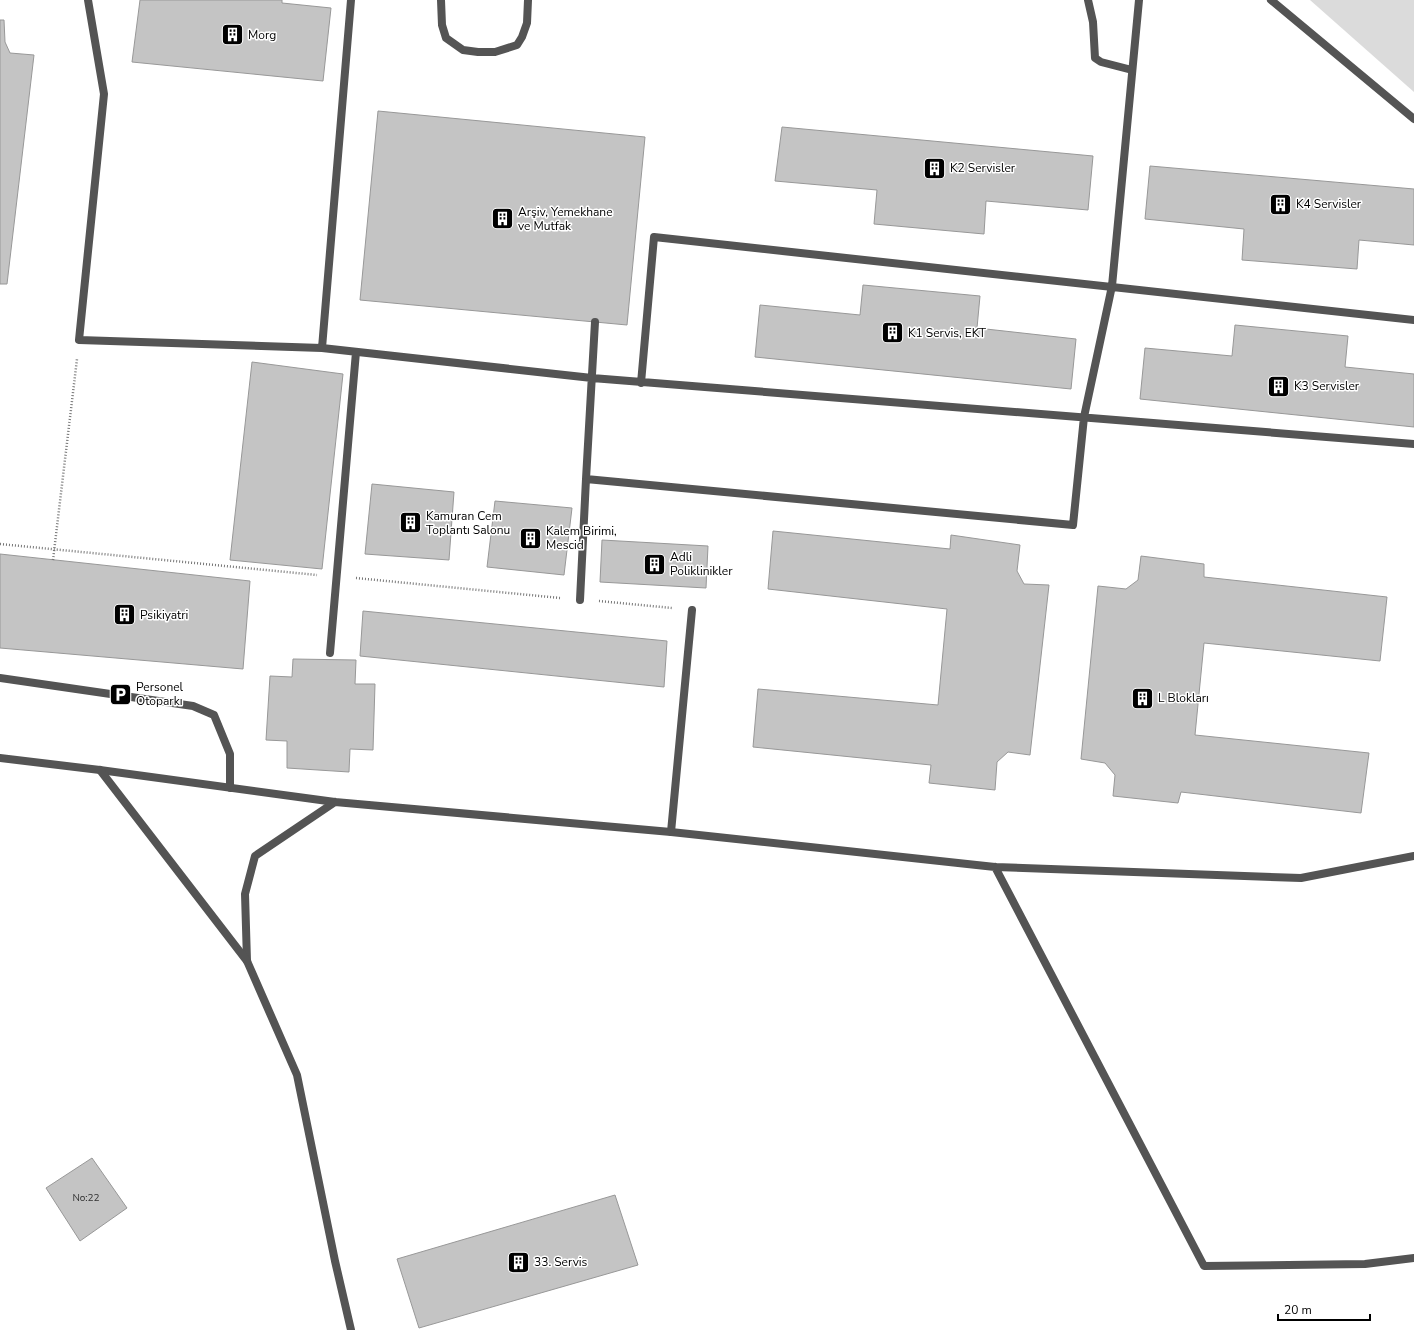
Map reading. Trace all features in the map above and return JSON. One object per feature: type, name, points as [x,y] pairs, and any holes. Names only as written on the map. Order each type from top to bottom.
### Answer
[{"type":"street","points":[[88,0],[104,94],[79,340],[322,348],[641,383],[1414,444]]},
{"type":"street","points":[[322,348],[351,0]]},
{"type":"street","points":[[441,0],[442,25],[446,38],[463,50],[495,52],[517,45],[522,37],[527,23],[528,0]]},
{"type":"street","points":[[1088,0],[1093,22],[1095,58],[1101,62],[1132,70]]},
{"type":"street","points":[[586,479],[1073,525],[1084,417],[1112,286],[1139,0]]},
{"type":"street","points":[[1271,0],[1414,119]]},
{"type":"street","points":[[641,383],[654,237],[1414,320]]},
{"type":"street","points":[[580,600],[595,322]]},
{"type":"street","points":[[330,653],[356,352]]},
{"type":"street","points":[[670,832],[692,610]]},
{"type":"street","points":[[0,678],[193,706],[214,715],[230,754],[230,788]]},
{"type":"street","points":[[0,758],[335,802],[670,832],[995,867],[1301,878],[1414,856]]},
{"type":"street","points":[[100,770],[248,961],[298,1076],[335,1261],[351,1330]]},
{"type":"street","points":[[248,961],[245,894],[255,856],[335,802]]},
{"type":"street","points":[[995,867],[1204,1266],[1365,1264],[1414,1258]]},
{"type":"path","points":[[53,560],[79,340]]},
{"type":"shaded area","points":[[1310,0],[1414,0],[1414,92]]},
{"type":"building","name":"Morg","points":[[140,0],[282,0],[282,3],[331,8],[323,81],[132,62]]},
{"type":"building","points":[[0,20],[4,20],[5,42],[10,53],[34,55],[7,284],[0,284]]},
{"type":"building","name":"Arşiv, Yemekhane ve Mutfak","points":[[378,111],[645,137],[627,325],[360,300]]},
{"type":"building","name":"K2 Servisler","points":[[782,127],[1093,156],[1088,210],[986,201],[984,234],[874,224],[877,190],[775,181]]},
{"type":"building","name":"K4 Servisler","points":[[1150,166],[1414,189],[1414,245],[1359,240],[1357,269],[1242,260],[1244,229],[1145,219]]},
{"type":"building","name":"K1 Servis, EKT","points":[[863,285],[980,296],[977,328],[1076,339],[1071,389],[755,357],[760,305],[860,315]]},
{"type":"building","name":"K3 Servisler","points":[[1235,325],[1348,336],[1345,367],[1414,374],[1414,427],[1140,399],[1145,348],[1232,356]]},
{"type":"building","points":[[252,362],[343,374],[322,569],[230,560]]},
{"type":"building","name":"Kamuran Cem Toplantı Salonu","points":[[372,484],[454,492],[449,560],[365,554]]},
{"type":"building","name":"Kalem Birimi, Mescid","points":[[495,501],[572,508],[564,575],[487,567]]},
{"type":"building","points":[[773,531],[950,549],[951,535],[1020,545],[1017,571],[1024,584],[1049,585],[1030,755],[1008,752],[997,762],[995,790],[929,783],[931,765],[753,747],[758,689],[938,705],[947,609],[768,589]]},
{"type":"building","name":"Adli Poliklinikler","points":[[602,540],[708,546],[706,588],[600,582]]},
{"type":"building","name":"Psikiyatri","points":[[0,554],[250,581],[243,669],[0,648]]},
{"type":"building","name":"L Blokları","points":[[1141,556],[1204,564],[1204,577],[1387,597],[1380,661],[1204,643],[1195,735],[1369,753],[1361,813],[1181,792],[1178,803],[1113,796],[1115,775],[1105,763],[1081,759],[1098,586],[1126,589],[1138,580]]},
{"type":"building","points":[[363,611],[667,641],[664,687],[360,656]]},
{"type":"building","points":[[293,659],[356,660],[355,684],[375,684],[373,750],[350,749],[349,772],[287,768],[287,741],[266,740],[270,676],[292,677]]},
{"type":"building","points":[[92,1158],[127,1208],[80,1241],[46,1188]]},
{"type":"building","name":"33. Servis","points":[[615,1195],[638,1265],[419,1328],[397,1259]]},
{"type":"place","name":"Morg","points":[[232,35]]},
{"type":"place","name":"K2 Servisler","points":[[934,168]]},
{"type":"place","name":"K4 Servisler","points":[[1280,204]]},
{"type":"place","name":"Arşiv, Yemekhane ve Mutfak","points":[[502,219]]},
{"type":"place","name":"K1 Servis, EKT","points":[[892,333]]},
{"type":"place","name":"K3 Servisler","points":[[1278,386]]},
{"type":"place","name":"Kamuran Cem Toplantı Salonu","points":[[410,523]]},
{"type":"place","name":"Kalem Birimi, Mescid","points":[[530,538]]},
{"type":"place","name":"Adli Poliklinikler","points":[[654,564]]},
{"type":"place","name":"Psikiyatri","points":[[124,615]]},
{"type":"place","name":"Personel Otoparkı","points":[[121,694]]},
{"type":"place","name":"L Blokları","points":[[1143,698]]},
{"type":"place","name":"33. Servis","points":[[518,1262]]}]
